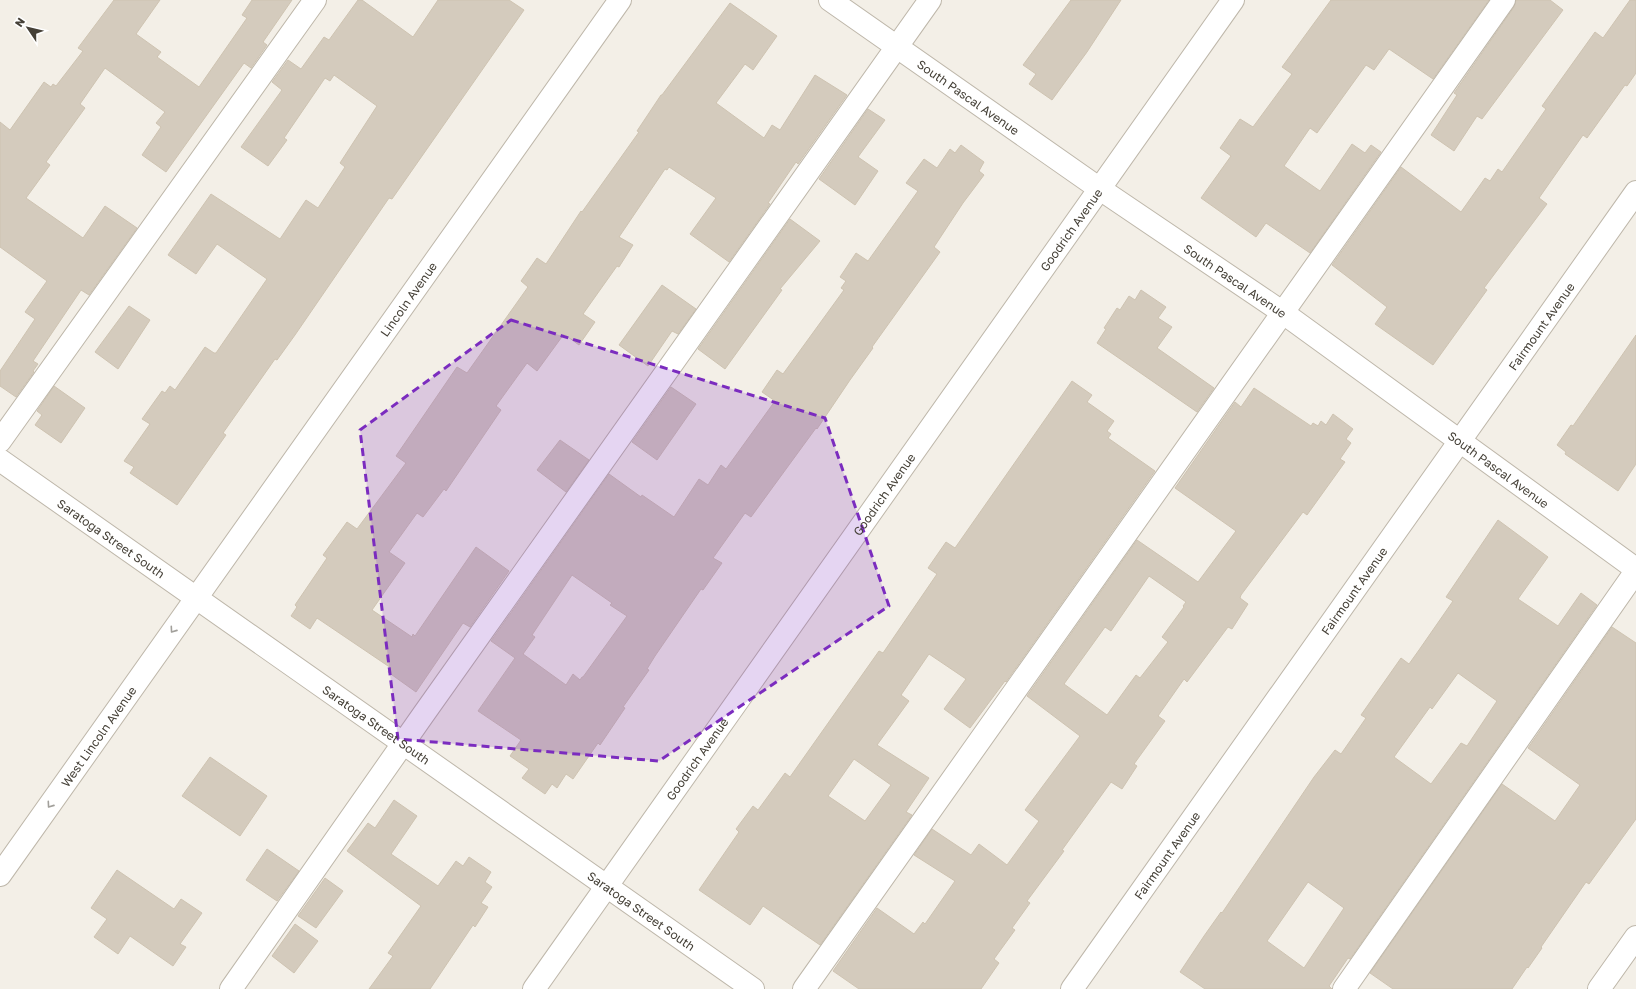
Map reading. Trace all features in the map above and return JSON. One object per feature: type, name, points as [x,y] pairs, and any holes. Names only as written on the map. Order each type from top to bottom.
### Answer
[{"type":"street","points":[[0,441],[315,0]]},
{"type":"street","name":"Lincoln Avenue","points":[[196,598],[620,0]]},
{"type":"street","name":"South Pascal Avenue","points":[[830,0],[1100,189],[1282,312],[1636,570]]},
{"type":"street","points":[[231,989],[403,743],[930,0]]},
{"type":"street","name":"Goodrich Avenue","points":[[534,989],[1233,0]]},
{"type":"street","points":[[804,989],[1504,0]]},
{"type":"street","name":"Fairmount Avenue","points":[[1072,989],[1636,192]]},
{"type":"street","name":"Saratoga Street South","points":[[0,460],[753,989]]},
{"type":"street","points":[[1344,989],[1636,570]]},
{"type":"street","name":"West Lincoln Avenue","points":[[0,875],[196,598]]},
{"type":"street","points":[[1599,989],[1636,937]]},
{"type":"highlighted area","points":[[511,320],[825,418],[889,606],[659,761],[398,739],[360,430]]},
{"type":"building","points":[[114,0],[160,0],[136,34],[161,52],[157,57],[199,87],[247,18],[242,15],[252,0],[292,0],[263,42],[267,45],[251,68],[244,63],[166,172],[142,155],[161,127],[156,123],[165,112],[105,68],[80,104],[85,108],[46,162],[50,165],[26,198],[83,238],[105,206],[137,228],[89,295],[81,290],[33,361],[38,364],[16,397],[0,386],[0,371],[35,319],[25,312],[47,281],[0,247],[0,122],[10,130],[44,82],[51,87],[53,84],[56,86],[83,51],[78,48]]},
{"type":"building","points":[[358,0],[362,0],[413,37],[438,0],[509,0],[524,10],[392,199],[389,198],[295,335],[277,360],[275,359],[223,433],[226,435],[177,505],[130,473],[134,467],[124,461],[150,424],[142,419],[162,391],[165,393],[170,386],[175,390],[205,347],[216,353],[267,279],[217,244],[196,274],[168,255],[211,194],[280,239],[306,200],[318,208],[345,167],[340,163],[377,106],[334,75],[330,81],[325,78],[284,138],[287,140],[268,166],[241,147],[282,90],[272,82],[288,60],[301,69],[324,37],[329,40]]},
{"type":"building","points":[[1071,0],[1121,0],[1087,52],[1052,100],[1029,84],[1036,74],[1023,65]]},
{"type":"building","points":[[1331,0],[1489,0],[1433,79],[1389,49],[1374,70],[1366,65],[1317,133],[1310,128],[1284,166],[1320,191],[1352,144],[1365,153],[1371,145],[1381,152],[1310,253],[1266,223],[1256,237],[1201,198],[1231,156],[1220,148],[1240,119],[1253,127],[1292,74],[1282,67]]},
{"type":"building","points":[[1516,0],[1550,0],[1563,10],[1482,119],[1477,116],[1454,151],[1431,135],[1457,95],[1454,93],[1514,7]]},
{"type":"building","points":[[1630,0],[1636,0],[1636,73],[1627,86],[1625,85],[1587,138],[1583,135],[1539,198],[1547,204],[1484,288],[1487,290],[1433,365],[1375,324],[1387,307],[1332,265],[1401,167],[1461,212],[1485,178],[1490,181],[1498,169],[1502,172],[1546,109],[1542,106],[1595,32],[1603,38]]},
{"type":"building","points":[[730,3],[777,36],[753,70],[745,64],[716,103],[764,138],[772,125],[780,130],[815,75],[847,95],[798,164],[796,162],[768,203],[770,204],[729,262],[690,234],[716,198],[669,167],[667,170],[665,169],[619,237],[633,245],[619,267],[617,266],[583,314],[595,322],[579,345],[564,334],[537,371],[527,363],[496,406],[501,410],[446,491],[444,489],[423,517],[417,513],[389,552],[405,563],[372,610],[412,637],[413,634],[415,636],[476,547],[509,571],[470,627],[463,623],[416,692],[388,672],[391,668],[317,618],[310,629],[291,616],[297,607],[295,605],[327,558],[323,555],[347,522],[357,529],[406,463],[396,456],[457,367],[467,373],[528,287],[521,281],[537,258],[546,264],[581,211],[582,212],[639,132],[637,131],[661,95]]},
{"type":"building","points":[[868,109],[885,120],[858,157],[878,171],[855,205],[819,179]]},
{"type":"building","points":[[961,145],[984,162],[979,171],[984,175],[963,203],[934,247],[940,252],[872,347],[873,348],[817,429],[816,428],[751,517],[745,513],[713,558],[722,563],[703,590],[701,589],[655,656],[647,669],[649,670],[623,707],[625,708],[600,745],[598,743],[573,779],[566,774],[557,788],[552,784],[545,794],[522,778],[529,769],[510,756],[521,740],[478,711],[515,658],[491,641],[609,474],[641,497],[642,495],[674,517],[699,479],[708,485],[721,465],[726,469],[775,401],[762,392],[777,370],[783,374],[844,290],[841,288],[846,281],[840,277],[856,253],[868,261],[918,191],[906,183],[924,159],[937,168],[950,149],[955,153]],"holes":[[[572,575],[612,603],[610,605],[627,616],[580,680],[573,674],[566,685],[523,654],[535,637],[532,635]]]},
{"type":"building","points":[[790,219],[820,241],[780,289],[782,290],[725,369],[698,349]]},
{"type":"building","points":[[662,285],[696,309],[678,334],[672,331],[648,366],[619,345]]},
{"type":"building","points":[[1141,290],[1166,307],[1158,318],[1172,327],[1157,348],[1214,388],[1197,412],[1097,343],[1106,329],[1104,328],[1117,308],[1120,310],[1129,296],[1135,300]]},
{"type":"building","points":[[129,306],[150,320],[118,369],[95,352]]},
{"type":"building","points":[[1636,335],[1636,464],[1618,491],[1565,454],[1566,452],[1557,445],[1571,425],[1573,426]]},
{"type":"building","points":[[1072,381],[1092,395],[1087,402],[1114,421],[1107,431],[1111,434],[1108,438],[1155,471],[1006,682],[1005,681],[970,728],[944,709],[966,679],[929,654],[901,695],[909,701],[877,745],[929,778],[906,812],[912,815],[820,945],[763,906],[750,925],[699,890],[739,832],[736,829],[753,806],[758,810],[785,773],[790,777],[879,651],[883,653],[937,574],[928,568],[946,542],[955,548]],"holes":[[[854,759],[891,785],[865,821],[828,796]]]},
{"type":"building","points":[[54,386],[85,408],[61,443],[35,425],[42,415],[37,411]]},
{"type":"building","points":[[671,387],[696,404],[657,460],[632,442]]},
{"type":"building","points":[[1254,388],[1311,426],[1313,423],[1318,426],[1321,421],[1326,425],[1333,414],[1353,429],[1346,439],[1351,443],[1340,459],[1345,462],[1307,515],[1303,512],[1241,595],[1240,598],[1248,604],[1232,629],[1228,627],[1187,682],[1184,679],[1158,716],[1165,721],[1134,764],[1137,766],[1122,789],[1111,782],[1062,850],[1064,851],[1027,901],[1030,903],[1012,928],[1015,930],[994,959],[999,963],[981,989],[859,989],[833,971],[877,908],[914,934],[923,922],[925,924],[955,881],[914,855],[932,829],[971,855],[979,844],[1007,865],[1039,821],[1025,810],[1080,736],[1027,696],[1137,540],[1198,582],[1236,531],[1175,488],[1235,402],[1241,407]],"holes":[[[1149,576],[1186,602],[1162,637],[1168,642],[1140,678],[1136,675],[1107,715],[1064,684],[1105,627],[1111,631]]]},
{"type":"building","points":[[560,440],[589,460],[566,492],[537,470]]},
{"type":"building","points":[[1498,520],[1548,557],[1518,599],[1558,626],[1581,593],[1597,605],[1350,959],[1348,958],[1329,986],[1332,989],[1205,989],[1180,972],[1221,912],[1222,913],[1314,777],[1335,750],[1341,754],[1366,718],[1361,715],[1401,658],[1409,664],[1419,650],[1453,601],[1446,597]],"holes":[[[1458,673],[1497,701],[1467,746],[1461,743],[1431,784],[1394,757],[1430,707],[1432,709]],[[1308,882],[1344,908],[1304,968],[1267,941]]]},
{"type":"building","points":[[1612,627],[1636,643],[1636,819],[1589,884],[1586,882],[1541,947],[1542,948],[1512,989],[1393,989],[1370,973],[1502,784],[1555,821],[1580,785],[1528,748]]},
{"type":"building","points":[[210,757],[267,796],[240,836],[182,796]]},
{"type":"building","points":[[394,800],[417,816],[391,854],[438,886],[456,861],[463,866],[469,857],[491,872],[485,882],[492,887],[481,903],[488,907],[475,927],[473,925],[430,989],[369,989],[393,956],[388,953],[421,906],[347,851],[368,823],[375,828]]},
{"type":"building","points":[[267,849],[299,871],[277,901],[246,880]]},
{"type":"building","points":[[117,870],[174,909],[181,899],[202,913],[180,944],[186,947],[173,966],[130,936],[118,954],[94,937],[107,919],[91,908]]},
{"type":"building","points":[[325,878],[343,891],[316,928],[298,916]]},
{"type":"building","points":[[295,924],[318,941],[294,973],[272,956]]}]
